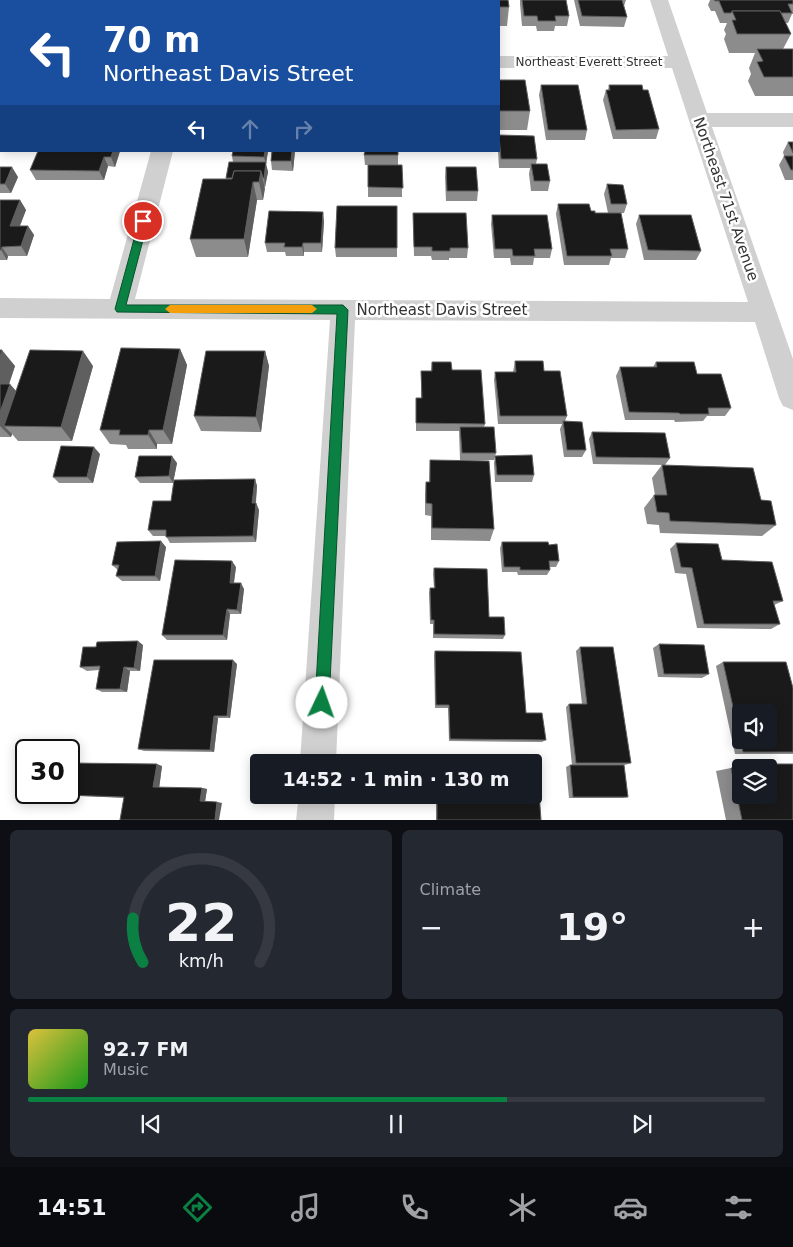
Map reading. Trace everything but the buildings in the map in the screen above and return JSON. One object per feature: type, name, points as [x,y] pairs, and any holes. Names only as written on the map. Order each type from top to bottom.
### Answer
[{"type":"street","name":"Northeast 71st Avenue","points":[[659,0],[793,398]]},
{"type":"street","name":"Northeast Everett Street","points":[[500,62],[680,62]]},
{"type":"street","points":[[699,120],[793,120]]},
{"type":"street","points":[[120,309],[162,152]]},
{"type":"street","name":"Northeast Davis Street","points":[[0,308],[764,312]]},
{"type":"street","points":[[318,754],[343,310]]},
{"type":"street","points":[[315,820],[316,804]]},
{"type":"slow traffic","points":[[170,309],[312,309]]},
{"type":"route","points":[[143,221],[120,309],[343,310],[322,703]]}]
